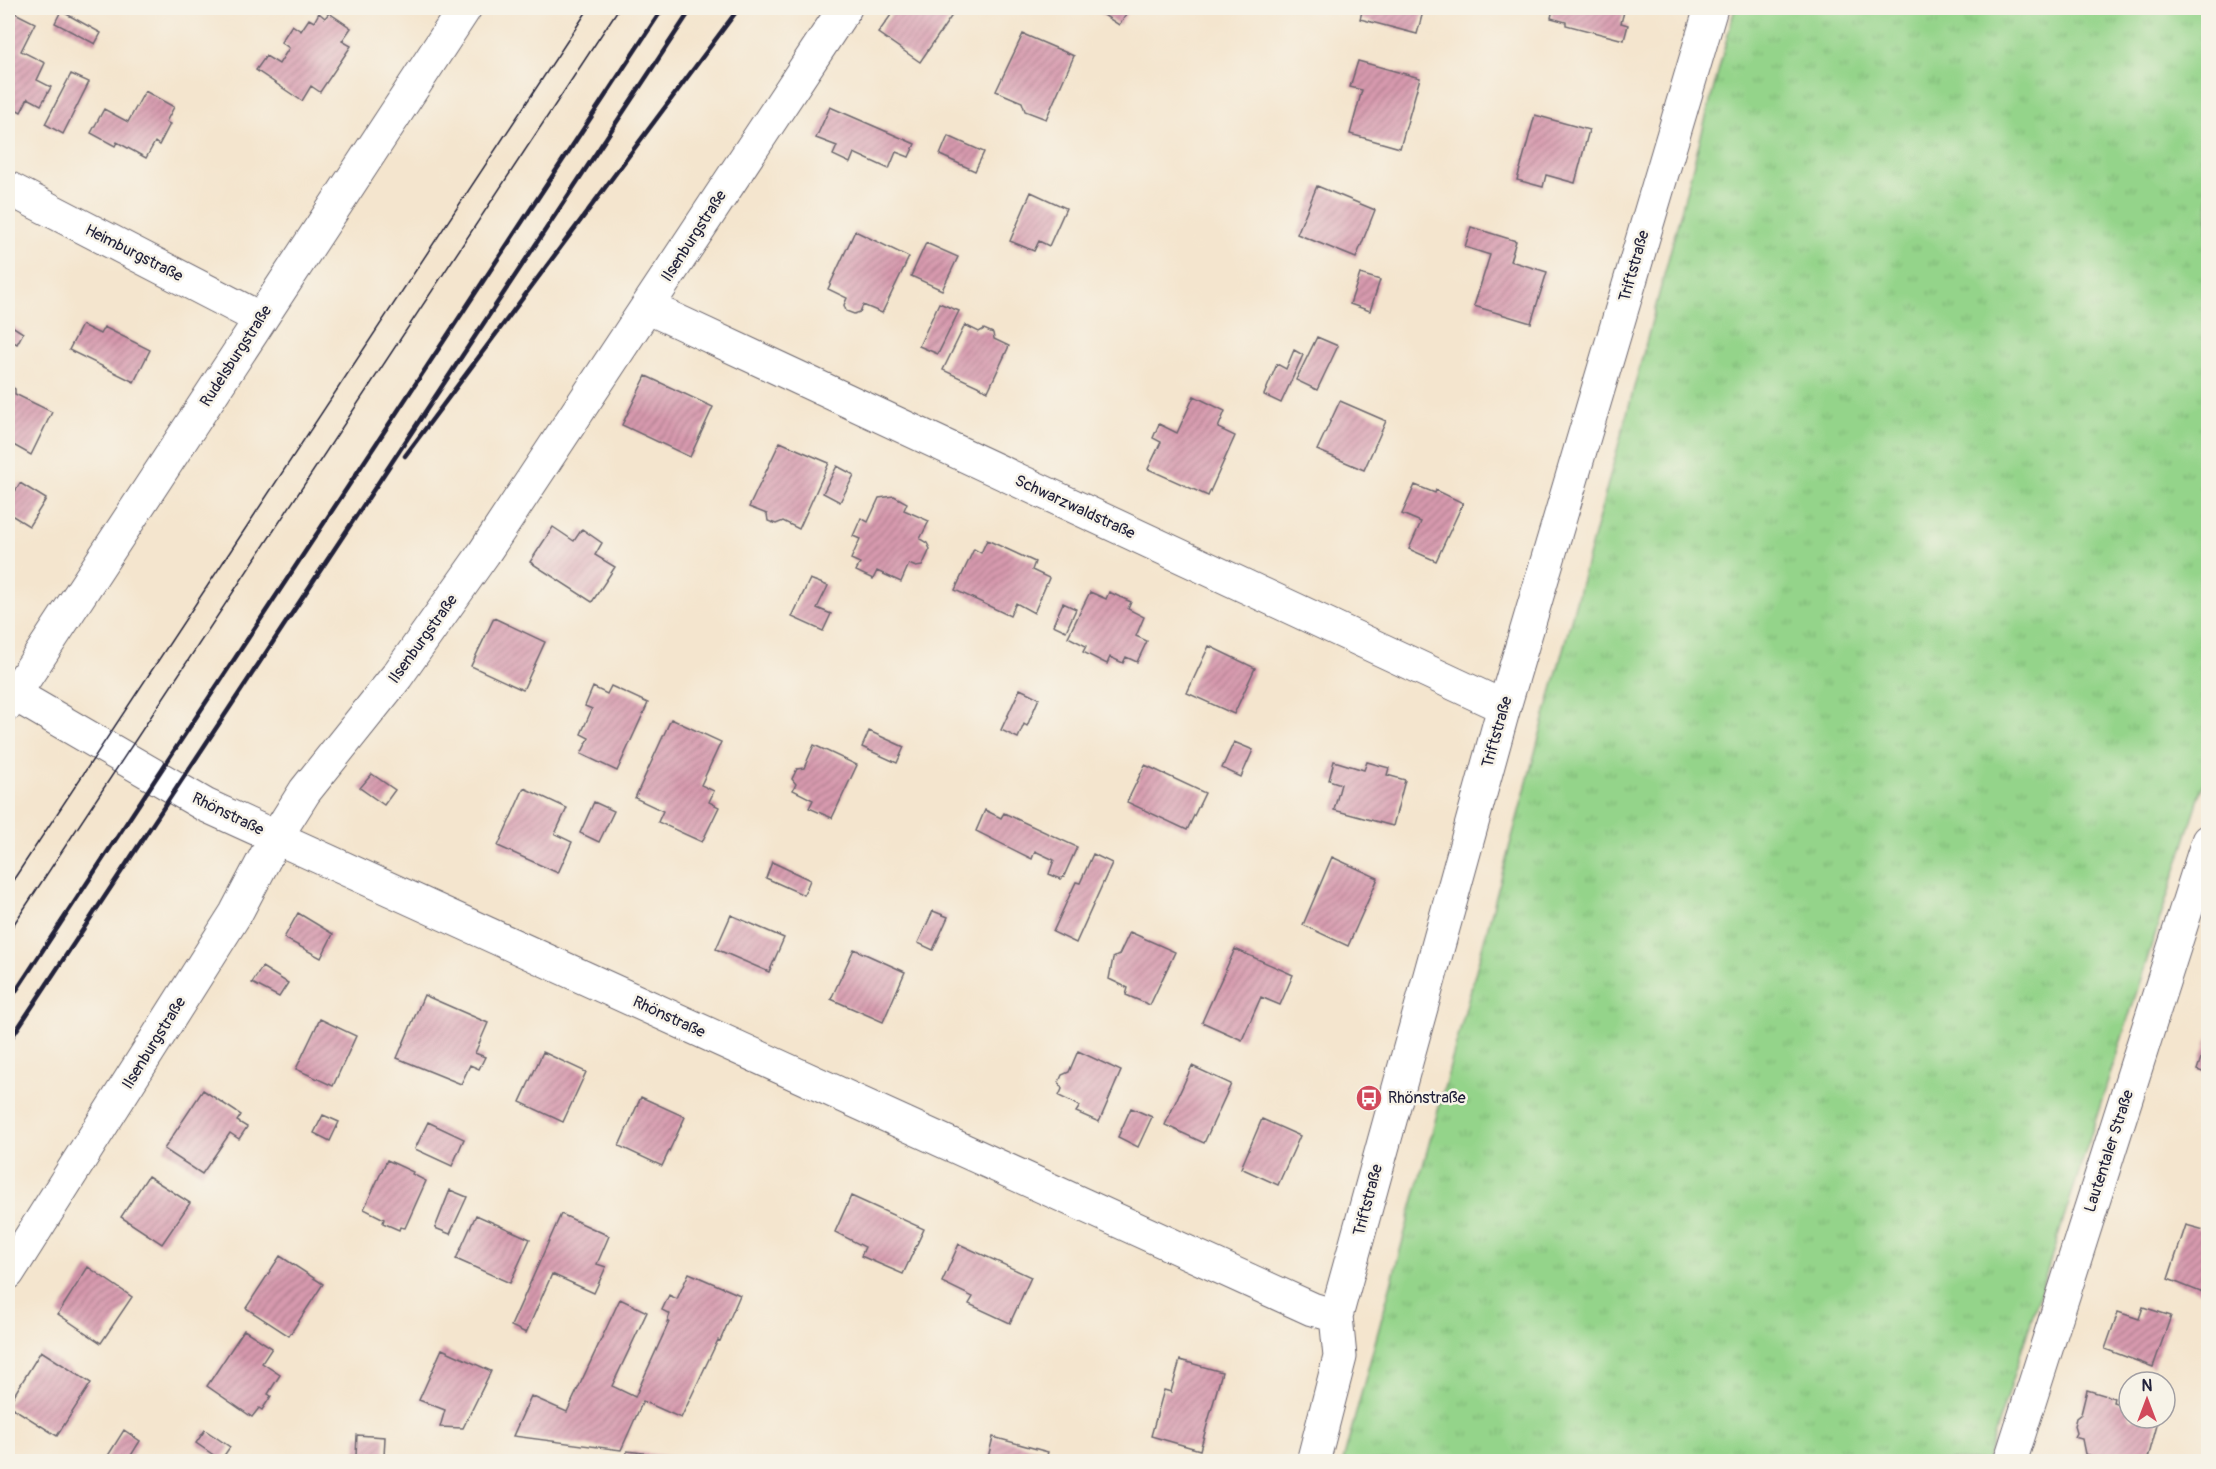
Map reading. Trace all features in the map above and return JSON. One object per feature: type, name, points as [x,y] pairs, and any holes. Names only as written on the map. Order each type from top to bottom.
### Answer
[{"type":"street","name":"Rudelsburgstraße","points":[[11,699],[465,8]]},
{"type":"street","name":"Ilsenburgstraße","points":[[8,1273],[239,907],[276,837],[305,791],[397,676],[484,553],[845,8]]},
{"type":"street","name":"Triftstraße","points":[[1313,1461],[1340,1357],[1336,1316],[1504,706],[1711,8]]},
{"type":"street","name":"Heimburgstraße","points":[[8,188],[261,319]]},
{"type":"street","name":"Schwarzwaldstraße","points":[[647,308],[1504,706]]},
{"type":"street","name":"Rhönstraße","points":[[11,699],[205,805],[1312,1309],[1336,1316]]},
{"type":"street","name":"Lautentaler Straße","points":[[2010,1461],[2208,841]]},
{"type":"green space","points":[[1735,8],[2208,8],[2208,770],[1986,1461],[1343,1461],[1642,358]]},
{"type":"building","points":[[896,8],[950,8],[955,11],[920,62],[878,33]]},
{"type":"building","points":[[976,8],[988,8],[984,13]]},
{"type":"building","points":[[1093,8],[1131,8],[1119,25]]},
{"type":"building","points":[[1363,8],[1424,8],[1417,34],[1360,19]]},
{"type":"building","points":[[1625,8],[1621,23],[1628,25],[1624,40],[1566,25],[1566,22],[1551,18],[1553,9]]},
{"type":"building","points":[[11,11],[35,23],[21,51],[45,63],[37,80],[51,87],[41,105],[28,98],[21,112],[8,105],[8,19]]},
{"type":"building","points":[[61,11],[101,33],[95,44],[55,23]]},
{"type":"building","points":[[319,13],[325,18],[329,13],[351,28],[342,41],[351,46],[320,92],[311,86],[302,101],[256,70],[266,56],[279,64],[289,48],[281,42],[292,25],[301,31],[309,19],[314,22]]},
{"type":"building","points":[[1023,34],[1074,56],[1046,119],[1025,111],[1022,102],[996,91]]},
{"type":"building","points":[[1358,61],[1420,78],[1400,148],[1350,134],[1362,90],[1350,87]]},
{"type":"building","points":[[71,74],[89,82],[63,134],[45,124]]},
{"type":"building","points":[[145,91],[174,107],[166,122],[170,124],[159,145],[155,142],[146,158],[117,142],[115,146],[91,133],[104,109],[128,122]]},
{"type":"building","points":[[830,107],[915,144],[909,157],[896,152],[889,169],[854,153],[850,163],[833,155],[837,146],[816,138]]},
{"type":"building","points":[[1535,115],[1589,130],[1575,183],[1546,175],[1543,187],[1517,180]]},
{"type":"building","points":[[948,136],[984,152],[975,171],[940,155]]},
{"type":"building","points":[[1317,186],[1375,210],[1356,258],[1297,234]]},
{"type":"building","points":[[1031,192],[1066,208],[1049,246],[1039,241],[1034,251],[1010,241]]},
{"type":"building","points":[[1471,227],[1516,241],[1510,261],[1547,272],[1531,323],[1474,306],[1490,255],[1465,247]]},
{"type":"building","points":[[855,231],[909,257],[882,313],[863,305],[860,312],[854,314],[846,311],[844,305],[847,298],[828,289]]},
{"type":"building","points":[[926,243],[958,257],[942,290],[911,276]]},
{"type":"building","points":[[1360,274],[1380,280],[1370,311],[1350,304]]},
{"type":"building","points":[[939,303],[959,311],[938,354],[919,346]]},
{"type":"building","points":[[82,325],[100,334],[104,327],[150,350],[134,382],[69,350]]},
{"type":"building","points":[[965,325],[979,332],[984,329],[993,333],[994,339],[1009,346],[988,391],[943,370]]},
{"type":"building","points":[[12,326],[23,333],[17,344],[8,339]]},
{"type":"building","points":[[1317,337],[1338,346],[1317,390],[1296,380]]},
{"type":"building","points":[[1294,350],[1303,355],[1281,403],[1264,395],[1277,364],[1286,369]]},
{"type":"building","points":[[646,376],[713,407],[690,457],[622,425]]},
{"type":"building","points":[[8,385],[15,389],[15,394],[52,412],[31,455],[8,442]]},
{"type":"building","points":[[1194,396],[1225,411],[1218,428],[1235,436],[1208,496],[1148,469],[1161,442],[1153,438],[1159,424],[1177,433]]},
{"type":"building","points":[[1340,401],[1386,421],[1364,470],[1317,450]]},
{"type":"building","points":[[780,442],[829,463],[799,529],[783,521],[776,524],[768,521],[767,514],[749,507]]},
{"type":"building","points":[[837,466],[854,475],[840,502],[823,493]]},
{"type":"building","points":[[20,483],[46,499],[29,526],[8,513],[8,503]]},
{"type":"building","points":[[1415,485],[1435,493],[1436,490],[1463,503],[1436,561],[1409,549],[1421,522],[1402,514]]},
{"type":"building","points":[[894,496],[907,503],[904,510],[929,521],[920,539],[927,543],[930,549],[922,566],[916,567],[909,564],[901,582],[877,571],[873,579],[856,571],[860,563],[851,559],[860,539],[853,536],[861,518],[868,522],[879,498]]},
{"type":"building","points":[[553,527],[574,541],[582,529],[602,543],[595,555],[615,567],[592,602],[530,562]]},
{"type":"building","points":[[987,540],[1035,562],[1032,570],[1049,578],[1034,613],[1016,603],[1010,616],[955,590],[974,549],[981,553]]},
{"type":"building","points":[[810,579],[828,586],[817,608],[831,614],[823,631],[792,617]]},
{"type":"building","points":[[1090,592],[1106,599],[1109,592],[1131,602],[1128,609],[1144,617],[1136,636],[1147,641],[1137,662],[1126,657],[1123,663],[1110,657],[1107,664],[1083,652],[1086,646],[1068,637]]},
{"type":"building","points":[[1063,603],[1076,609],[1066,631],[1053,625]]},
{"type":"building","points":[[494,618],[545,642],[523,690],[471,666]]},
{"type":"building","points":[[1209,646],[1255,668],[1234,714],[1187,693]]},
{"type":"building","points":[[611,686],[648,703],[617,771],[581,754],[589,738],[581,734],[592,709],[585,706],[593,687],[607,694]]},
{"type":"building","points":[[1020,689],[1039,698],[1027,726],[1024,724],[1018,738],[1001,730]]},
{"type":"building","points":[[671,719],[721,742],[701,785],[714,791],[709,802],[719,807],[702,842],[658,822],[663,811],[635,798]]},
{"type":"building","points":[[869,731],[904,747],[897,763],[862,747]]},
{"type":"building","points":[[1234,742],[1253,750],[1241,777],[1222,768]]},
{"type":"building","points":[[814,745],[857,765],[832,818],[809,808],[813,800],[793,790],[796,784],[792,779],[797,769],[804,768]]},
{"type":"building","points":[[1334,761],[1364,770],[1367,762],[1389,768],[1387,775],[1405,780],[1393,826],[1334,810],[1341,784],[1329,780]]},
{"type":"building","points":[[1145,765],[1205,793],[1187,830],[1127,802]]},
{"type":"building","points":[[372,774],[395,790],[384,805],[360,788]]},
{"type":"building","points":[[524,788],[567,808],[555,834],[572,842],[558,873],[498,846]]},
{"type":"building","points":[[594,802],[614,811],[599,842],[580,833]]},
{"type":"building","points":[[985,810],[1001,818],[1004,813],[1077,847],[1064,876],[1061,879],[1049,874],[1054,860],[1035,851],[1032,859],[976,831]]},
{"type":"building","points":[[1093,854],[1112,863],[1076,943],[1053,932],[1076,882],[1080,883]]},
{"type":"building","points":[[1332,857],[1378,878],[1348,946],[1303,925]]},
{"type":"building","points":[[772,862],[810,880],[804,895],[766,878]]},
{"type":"building","points":[[933,911],[948,917],[933,950],[918,943]]},
{"type":"building","points":[[298,913],[333,934],[321,958],[284,938]]},
{"type":"building","points":[[731,915],[784,938],[769,972],[716,949]]},
{"type":"building","points":[[1130,932],[1175,952],[1150,1005],[1126,995],[1128,988],[1109,979],[1113,958],[1119,955]]},
{"type":"building","points":[[854,949],[905,972],[883,1022],[831,999]]},
{"type":"building","points":[[1235,949],[1293,975],[1280,1005],[1261,997],[1242,1040],[1202,1022]]},
{"type":"building","points":[[262,967],[288,983],[279,997],[252,983]]},
{"type":"building","points":[[424,995],[488,1023],[475,1053],[485,1057],[479,1069],[470,1065],[461,1084],[397,1058]]},
{"type":"building","points":[[320,1019],[356,1036],[333,1086],[296,1069]]},
{"type":"building","points":[[2208,1037],[2208,1074],[2197,1070]]},
{"type":"building","points":[[1078,1051],[1121,1071],[1099,1122],[1076,1112],[1080,1106],[1059,1096],[1062,1089],[1059,1082],[1062,1075],[1069,1072]]},
{"type":"building","points":[[543,1052],[586,1072],[563,1122],[520,1102]]},
{"type":"building","points":[[1192,1066],[1231,1084],[1204,1143],[1165,1125]]},
{"type":"building","points":[[203,1090],[241,1115],[237,1121],[247,1127],[239,1139],[230,1133],[202,1174],[164,1149]]},
{"type":"building","points":[[641,1097],[685,1117],[662,1166],[619,1146]]},
{"type":"building","points":[[1131,1108],[1152,1117],[1138,1147],[1118,1137]]},
{"type":"building","points":[[323,1115],[339,1122],[330,1141],[314,1133]]},
{"type":"building","points":[[1262,1119],[1300,1136],[1278,1185],[1241,1168]]},
{"type":"building","points":[[428,1122],[464,1139],[452,1166],[415,1149]]},
{"type":"building","points":[[387,1160],[426,1181],[405,1228],[400,1227],[399,1230],[383,1223],[384,1219],[364,1209]]},
{"type":"building","points":[[148,1176],[190,1203],[162,1244],[121,1217]]},
{"type":"building","points":[[450,1190],[467,1197],[450,1234],[435,1228]]},
{"type":"building","points":[[851,1196],[924,1229],[903,1274],[861,1256],[865,1247],[835,1232]]},
{"type":"building","points":[[561,1214],[609,1236],[597,1264],[606,1267],[594,1293],[552,1274],[526,1333],[511,1326]]},
{"type":"building","points":[[476,1215],[530,1239],[510,1283],[456,1259]]},
{"type":"building","points":[[2186,1225],[2208,1231],[2208,1285],[2205,1285],[2203,1293],[2168,1279]]},
{"type":"building","points":[[959,1244],[1031,1277],[1010,1323],[969,1304],[973,1297],[942,1282]]},
{"type":"building","points":[[280,1256],[323,1284],[289,1336],[246,1308]]},
{"type":"building","points":[[88,1267],[132,1297],[101,1343],[58,1314]]},
{"type":"building","points":[[689,1273],[740,1295],[720,1341],[718,1340],[681,1418],[643,1401],[621,1450],[513,1436],[531,1396],[567,1412],[620,1299],[647,1312],[612,1386],[635,1397],[669,1322],[667,1322],[670,1314],[662,1310],[669,1295],[677,1299]]},
{"type":"building","points":[[2143,1307],[2171,1316],[2153,1367],[2105,1349],[2118,1312],[2139,1319]]},
{"type":"building","points":[[244,1330],[272,1348],[262,1363],[280,1375],[268,1394],[271,1396],[262,1410],[259,1408],[252,1417],[207,1386]]},
{"type":"building","points":[[442,1349],[491,1371],[463,1428],[440,1427],[445,1410],[419,1400]]},
{"type":"building","points":[[41,1351],[91,1383],[57,1436],[8,1405]]},
{"type":"building","points":[[1180,1360],[1222,1372],[1200,1450],[1151,1436],[1164,1390],[1171,1392]]},
{"type":"building","points":[[2087,1390],[2114,1398],[2113,1402],[2117,1403],[2117,1430],[2156,1430],[2147,1462],[2114,1462],[2085,1454],[2082,1439],[2074,1437],[2076,1418],[2081,1414]]},
{"type":"building","points":[[124,1430],[140,1441],[127,1462],[104,1462]]},
{"type":"building","points":[[205,1430],[230,1447],[221,1460],[196,1443]]},
{"type":"building","points":[[357,1435],[385,1437],[384,1457],[356,1456]]},
{"type":"building","points":[[993,1437],[1048,1452],[1045,1462],[987,1462]]},
{"type":"building","points":[[627,1451],[683,1458],[682,1462],[645,1462],[626,1459]]},
{"type":"building","points":[[8,1453],[20,1462],[8,1462]]},
{"type":"tram line","points":[[8,888],[589,8]]},
{"type":"tram line","points":[[8,933],[619,8]]},
{"type":"railway","points":[[8,1003],[663,8]]},
{"type":"railway","points":[[8,1043],[692,8]]},
{"type":"railway","points":[[405,456],[739,8]]},
{"type":"place","name":"Rhönstraße","points":[[1369,1098]]}]
